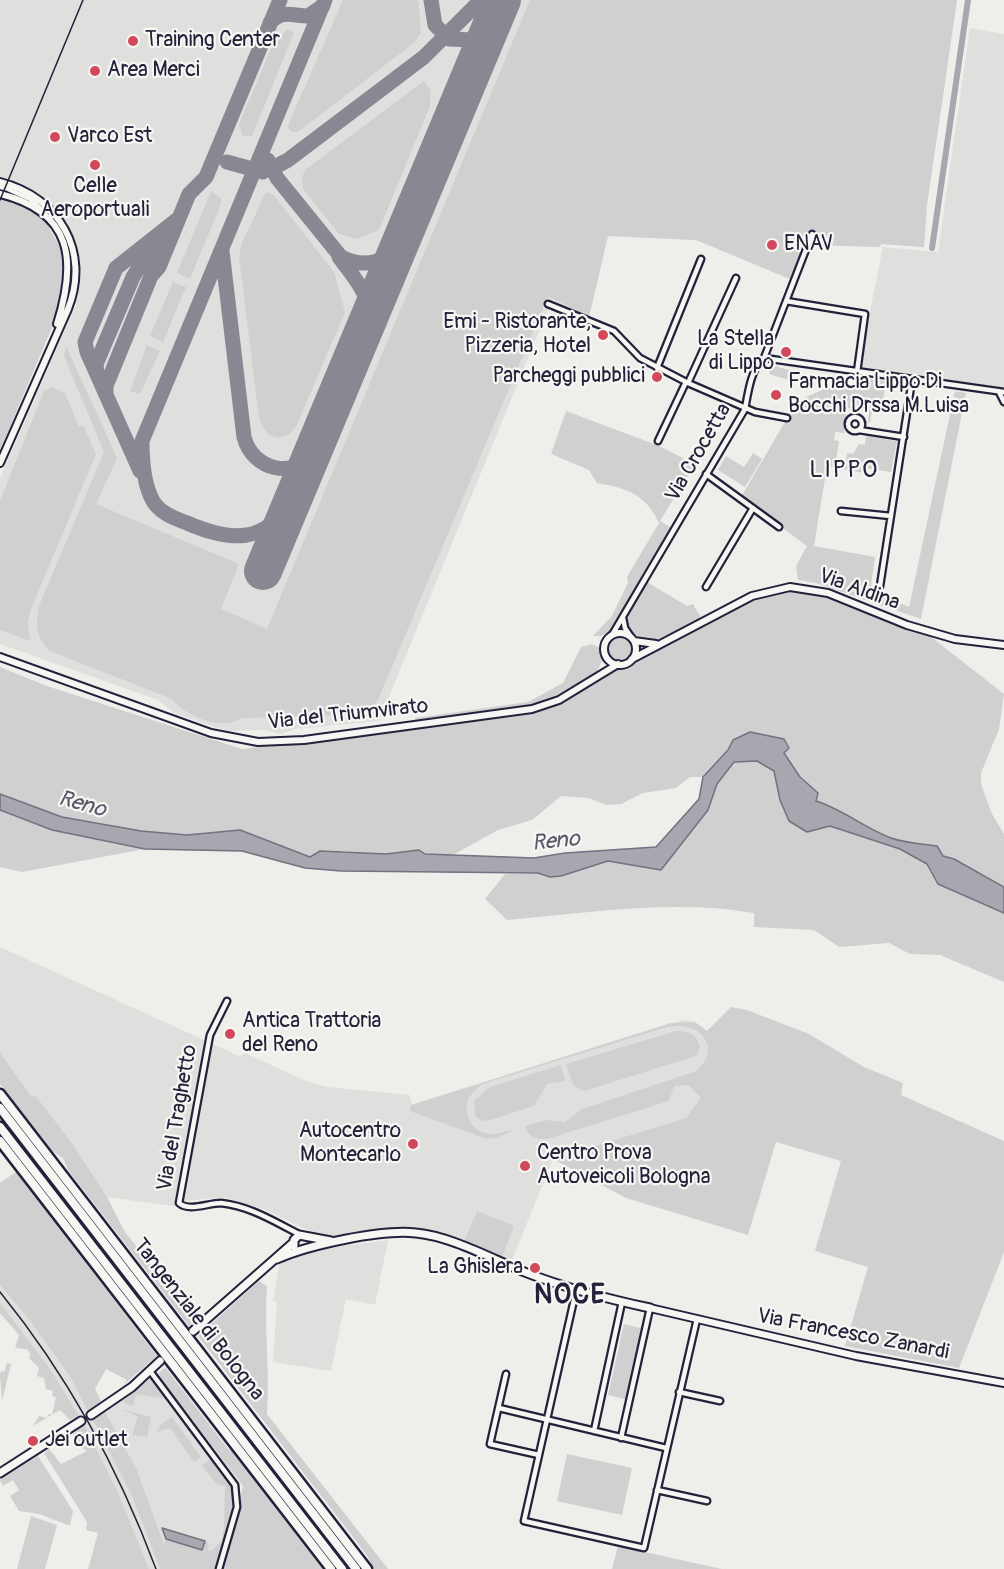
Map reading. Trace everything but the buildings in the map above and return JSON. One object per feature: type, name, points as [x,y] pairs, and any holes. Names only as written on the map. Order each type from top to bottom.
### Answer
[{"type":"highway","name":"Tangenziale di Bologna","points":[[0,1094],[367,1569]]},
{"type":"highway","points":[[0,1108],[356,1569]]},
{"type":"highway","points":[[0,1126],[342,1569]]},
{"type":"highway","points":[[0,1141],[331,1569]]},
{"type":"main road","name":"Via Francesco Zanardi","points":[[277,1259],[342,1241],[395,1233],[424,1234],[576,1291],[650,1308]]},
{"type":"main road","name":"Via Francesco Zanardi","points":[[194,1332],[294,1242],[304,1236],[342,1241]]},
{"type":"main road","points":[[294,1242],[303,1250],[308,1243],[304,1236]]},
{"type":"main road","points":[[91,1415],[160,1361]]},
{"type":"main road","points":[[0,1473],[81,1421]]},
{"type":"street","points":[[0,182],[21,188],[41,200],[57,216],[73,249],[76,269],[72,301],[51,343],[0,463]]},
{"type":"street","points":[[0,187],[41,200]]},
{"type":"street","points":[[8,189],[30,199],[46,214],[62,241],[69,270],[66,296],[51,343]]},
{"type":"street","points":[[0,194],[28,203],[46,214]]},
{"type":"street","name":"Via Crocetta","points":[[612,635],[745,409],[754,373],[764,358],[812,234]]},
{"type":"street","points":[[657,368],[701,259]]},
{"type":"street","points":[[658,441],[736,279]]},
{"type":"street","points":[[786,301],[866,314],[857,372]]},
{"type":"street","points":[[548,304],[614,331],[640,358],[657,368],[745,409],[787,418]]},
{"type":"street","points":[[764,358],[1001,392],[1004,402]]},
{"type":"street","points":[[880,586],[912,380]]},
{"type":"street","points":[[859,430],[904,436]]},
{"type":"street","points":[[706,474],[779,527]]},
{"type":"street","points":[[706,587],[753,508]]},
{"type":"street","points":[[841,511],[891,516]]},
{"type":"street","name":"Via Aldina","points":[[632,659],[752,596],[776,588],[798,587],[828,593],[907,625],[955,639],[1004,645]]},
{"type":"street","points":[[605,655],[618,664],[632,659],[636,650],[625,628],[623,615]]},
{"type":"street","points":[[597,677],[605,655],[605,642],[612,635],[624,633],[632,639]]},
{"type":"street","name":"Via Aldina","points":[[632,639],[651,645],[676,637]]},
{"type":"street","name":"Via del Triumvirato","points":[[0,657],[211,733],[258,742],[304,740],[532,709],[559,700],[618,664]]},
{"type":"street","name":"Via del Traghetto","points":[[227,1001],[210,1035],[179,1203],[188,1207],[216,1203],[233,1205],[304,1236]]},
{"type":"street","points":[[286,1227],[294,1242]]},
{"type":"street","points":[[576,1291],[524,1521],[644,1548],[697,1319]]},
{"type":"street","points":[[594,1431],[622,1302]]},
{"type":"street","points":[[621,1437],[650,1308]]},
{"type":"street","name":"Via Francesco Zanardi","points":[[650,1308],[856,1356],[1004,1383]]},
{"type":"street","points":[[150,1371],[235,1485],[237,1507],[219,1569]]},
{"type":"street","points":[[506,1374],[490,1444],[539,1455]]},
{"type":"street","points":[[679,1392],[720,1401]]},
{"type":"street","points":[[499,1408],[666,1448]]},
{"type":"street","points":[[657,1490],[707,1501]]},
{"type":"shaded area","points":[[0,0],[957,0],[927,205],[924,247],[881,244],[880,247],[816,245],[819,237],[811,233],[790,279],[696,240],[608,236],[589,317],[552,300],[379,721],[295,729],[281,734],[265,730],[229,731],[215,727],[174,713],[158,700],[0,644],[0,478],[76,305],[81,272],[75,241],[57,210],[40,194],[0,179]]},
{"type":"shaded area","points":[[343,0],[418,0],[421,32],[415,42],[298,132],[292,132],[288,128],[289,123]]},
{"type":"shaded area","points":[[530,0],[957,0],[927,205],[924,247],[881,244],[880,247],[816,245],[819,237],[811,233],[790,279],[696,240],[608,236],[589,317],[548,296],[378,700],[371,708],[358,715],[241,718],[233,722],[215,723],[186,711],[172,699],[50,651],[38,630],[39,606],[104,452],[64,356],[66,346],[117,458],[96,504],[239,564],[221,609],[267,629]]},
{"type":"shaded area","points":[[970,28],[1004,34],[1004,390],[858,370],[883,247],[938,252]]},
{"type":"shaded area","points":[[287,29],[294,33],[252,136],[243,136],[239,126],[241,119],[271,49]]},
{"type":"shaded area","points":[[424,81],[430,89],[430,106],[379,230],[357,239],[339,234],[303,189],[302,177],[306,169]]},
{"type":"shaded area","points":[[211,191],[221,198],[221,204],[190,279],[177,273]]},
{"type":"shaded area","points":[[266,192],[273,194],[334,272],[345,312],[296,427],[291,433],[280,438],[265,431],[259,418],[239,257],[241,245]]},
{"type":"shaded area","points":[[0,197],[32,208],[44,219],[61,249],[64,284],[56,318],[0,450]]},
{"type":"shaded area","points":[[173,282],[186,287],[163,342],[150,336]]},
{"type":"shaded area","points":[[147,345],[160,351],[140,394],[130,391]]},
{"type":"shaded area","points":[[772,365],[795,372],[792,381],[769,374]]},
{"type":"shaded area","points":[[861,378],[900,383],[905,391],[885,388],[882,408],[873,407],[870,422],[868,422],[869,411],[847,408],[844,433],[835,432],[834,440],[839,441],[836,460],[846,462],[847,453],[853,454],[859,444],[865,445],[866,436],[897,441],[891,472],[865,468],[864,473],[827,466],[814,546],[875,557],[871,585],[884,592],[884,596],[909,607],[955,391],[966,393],[921,619],[816,583],[798,580],[796,566],[807,546],[741,497],[789,415],[791,404],[833,385],[859,389]]},
{"type":"shaded area","points":[[52,387],[65,393],[79,427],[83,425],[96,454],[31,609],[28,622],[30,641],[0,630],[0,501],[44,391]]},
{"type":"shaded area","points":[[566,411],[659,446],[695,464],[660,521],[670,527],[615,628],[601,636],[593,636],[612,616],[628,583],[627,577],[659,523],[648,505],[634,494],[617,487],[597,483],[589,470],[551,454]]},
{"type":"shaded area","points":[[753,453],[762,459],[745,487],[718,470],[726,456],[744,467]]},
{"type":"shaded area","points":[[647,582],[687,606],[693,604],[700,616],[699,621],[656,640],[638,639],[628,628],[628,616]]},
{"type":"shaded area","points":[[771,587],[800,587],[833,594],[912,622],[1004,694],[999,729],[981,773],[981,784],[992,814],[1004,834],[1004,887],[954,859],[943,856],[937,846],[891,838],[816,801],[818,793],[800,777],[784,753],[733,740],[728,750],[703,777],[690,777],[676,788],[643,793],[621,804],[607,805],[588,798],[561,796],[532,820],[498,830],[453,855],[425,854],[419,850],[386,854],[342,851],[310,857],[240,830],[187,835],[141,831],[62,817],[0,794],[0,667],[47,686],[242,749],[522,714],[549,708],[612,672],[629,666],[724,607]]},
{"type":"shaded area","points":[[620,636],[629,639],[632,648],[629,657],[620,660],[611,657],[608,648],[611,639]]},
{"type":"shaded area","points":[[592,644],[600,648],[603,658],[597,672],[541,704],[415,721],[415,718],[528,702],[563,683],[581,647]]},
{"type":"shaded area","points":[[750,732],[784,739],[789,748],[784,753],[800,777],[818,793],[816,801],[891,838],[937,846],[943,856],[954,859],[1004,887],[1004,913],[938,884],[927,864],[900,849],[830,826],[807,832],[789,821],[780,800],[774,771],[757,761],[734,762],[717,784],[708,810],[661,870],[608,861],[561,876],[550,877],[538,873],[341,871],[305,868],[242,851],[145,849],[52,830],[0,810],[0,794],[62,817],[141,831],[187,835],[240,830],[310,857],[320,851],[386,854],[419,850],[425,854],[534,858],[565,853],[656,847],[699,799],[703,777],[728,750],[733,740]]},
{"type":"shaded area","points":[[757,761],[774,771],[780,800],[807,832],[830,826],[900,849],[927,864],[938,884],[1004,912],[1004,982],[940,955],[910,954],[889,943],[839,947],[814,930],[754,927],[754,913],[693,907],[662,907],[507,920],[485,899],[505,874],[538,873],[550,877],[608,861],[661,870],[708,810],[717,784],[734,762]]},
{"type":"shaded area","points":[[0,810],[52,830],[145,849],[22,872],[0,867]]},
{"type":"shaded area","points":[[0,947],[239,1056],[245,1053],[306,1081],[328,1087],[410,1095],[412,1105],[684,1020],[695,1022],[707,1031],[713,1076],[694,1111],[687,1118],[553,1159],[512,1260],[435,1231],[417,1228],[384,1228],[334,1236],[318,1235],[263,1209],[225,1197],[184,1201],[173,1206],[107,1197],[72,1143],[35,1095],[32,1098],[0,1053]]},
{"type":"shaded area","points":[[731,1007],[747,1010],[809,1034],[864,1067],[903,1083],[901,1095],[1004,1141],[1004,1252],[959,1368],[845,1346],[868,1267],[815,1251],[841,1161],[776,1142],[748,1235],[626,1198],[553,1159],[686,1118],[701,1098],[689,1085],[674,1086],[669,1101],[547,1139],[536,1138],[528,1133],[525,1126],[547,1120],[565,1122],[582,1109],[694,1072],[708,1055],[708,1046],[698,1032],[690,1028],[667,1027],[482,1084],[469,1097],[468,1115],[473,1126],[483,1132],[493,1134],[514,1130],[496,1138],[487,1139],[410,1111],[411,1105],[671,1023],[695,1022],[707,1031]]},
{"type":"shaded area","points":[[676,1031],[685,1031],[695,1037],[700,1048],[696,1056],[584,1091],[573,1085],[566,1064]]},
{"type":"shaded area","points":[[0,1053],[32,1097],[35,1095],[72,1143],[107,1197],[125,1232],[197,1321],[189,1326],[68,1170],[63,1158],[52,1151],[0,1084]]},
{"type":"shaded area","points":[[561,1065],[565,1081],[547,1084],[534,1106],[487,1121],[475,1116],[474,1101],[490,1087]]},
{"type":"shaded area","points":[[16,1172],[157,1356],[121,1387],[127,1380],[106,1369],[95,1389],[101,1401],[88,1411],[70,1376],[25,1314],[0,1285],[0,1183]]},
{"type":"shaded area","points":[[477,1211],[514,1226],[502,1257],[464,1242]]},
{"type":"shaded area","points":[[388,1240],[375,1305],[346,1299],[331,1371],[273,1362],[277,1302],[273,1301],[279,1266],[286,1259],[315,1250]]},
{"type":"shaded area","points":[[0,1268],[98,1403],[88,1411],[93,1420],[108,1417],[105,1412],[150,1379],[225,1477],[225,1520],[214,1569],[135,1569],[80,1431],[84,1425],[79,1416],[69,1420],[44,1371],[8,1320],[0,1313]]},
{"type":"shaded area","points":[[259,1281],[267,1286],[267,1414],[388,1569],[374,1569],[366,1554],[198,1336]]},
{"type":"shaded area","points":[[0,1303],[48,1366],[79,1416],[70,1420],[60,1410],[52,1415],[56,1397],[52,1396],[53,1391],[46,1389],[44,1378],[37,1376],[39,1368],[29,1358],[30,1353],[27,1349],[15,1348],[19,1335],[0,1313]]},
{"type":"shaded area","points":[[624,1324],[644,1329],[628,1400],[608,1395]]},
{"type":"shaded area","points":[[7,1363],[11,1364],[2,1401],[0,1375],[1,1371],[4,1372]]},
{"type":"shaded area","points":[[165,1367],[323,1569],[222,1569],[243,1486],[161,1379],[159,1373]]},
{"type":"shaded area","points":[[150,1379],[166,1399],[136,1394],[133,1406],[125,1403],[124,1400]]},
{"type":"shaded area","points":[[122,1409],[151,1417],[147,1437],[132,1435],[138,1417]]},
{"type":"shaded area","points":[[105,1412],[136,1468],[164,1545],[166,1539],[202,1550],[205,1541],[209,1543],[208,1551],[211,1551],[221,1541],[224,1526],[225,1486],[216,1484],[202,1465],[212,1458],[225,1475],[231,1486],[233,1504],[229,1527],[215,1569],[160,1569],[132,1496],[93,1420]]},
{"type":"shaded area","points":[[39,1416],[47,1418],[33,1426]]},
{"type":"shaded area","points":[[172,1417],[201,1457],[194,1462],[170,1428],[157,1432],[160,1425]]},
{"type":"shaded area","points":[[84,1425],[117,1490],[149,1569],[88,1569],[98,1533],[86,1530],[87,1523],[84,1517],[44,1453],[49,1449],[61,1464],[87,1451],[82,1448],[73,1434]]},
{"type":"shaded area","points":[[567,1454],[632,1468],[622,1515],[557,1501]]},
{"type":"shaded area","points":[[38,1456],[73,1511],[70,1526],[39,1514],[19,1511],[10,1496],[19,1490],[13,1480],[3,1486],[0,1480]]},
{"type":"shaded area","points":[[31,1516],[57,1525],[45,1569],[17,1569]]},
{"type":"shaded area","points":[[162,1528],[205,1541],[202,1550],[166,1539]]},
{"type":"shaded area","points":[[618,1546],[717,1568],[722,1569],[612,1569]]},
{"type":"waterway","points":[[932,248],[968,0]]},
{"type":"taxiway","points":[[106,395],[106,386],[151,276],[159,267],[189,194],[206,177],[280,0]]},
{"type":"taxiway","points":[[293,501],[270,525],[258,532],[245,535],[218,534],[182,521],[163,512],[153,501],[143,464],[142,441],[325,0]]},
{"type":"taxiway","points":[[431,0],[435,25],[449,39],[474,40],[492,24]]},
{"type":"taxiway","points":[[255,171],[271,169],[288,160],[424,57],[481,0]]},
{"type":"taxiway","points":[[270,23],[279,16],[288,14],[308,16],[323,6]]},
{"type":"taxiway","points":[[268,160],[277,178],[341,257],[359,263],[376,262],[390,254],[402,239]]},
{"type":"taxiway","points":[[227,162],[263,172]]},
{"type":"taxiway","points":[[140,471],[87,352],[85,342],[116,268],[178,219]]},
{"type":"taxiway","points":[[97,373],[96,364],[133,277],[138,269],[167,246]]},
{"type":"taxiway","points":[[222,251],[244,437],[249,448],[265,464],[276,468],[297,466],[314,449]]},
{"type":"taxiway","points":[[339,257],[362,289],[367,306],[366,325]]},
{"type":"runway","points":[[263,571],[502,0]]},
{"type":"railway","points":[[0,200],[83,0]]},
{"type":"railway","points":[[0,1292],[48,1357],[90,1424],[125,1495],[156,1569]]},
{"type":"place","name":"Training Center","points":[[133,41]]},
{"type":"place","name":"Area Merci","points":[[95,71]]},
{"type":"place","name":"Varco Est","points":[[55,137]]},
{"type":"place","name":"Celle Aeroportuali","points":[[95,165]]},
{"type":"place","name":"ENAV","points":[[772,245]]},
{"type":"place","name":"Emi - Ristorante, Pizzeria, Hotel","points":[[603,335]]},
{"type":"place","name":"La Stella di Lippo","points":[[786,352]]},
{"type":"place","name":"Parcheggi pubblici","points":[[657,377]]},
{"type":"place","name":"Farmacia Lippo Di Bocchi Drssa M.Luisa","points":[[776,395]]},
{"type":"place","name":"Antica Trattoria del Reno","points":[[230,1034]]},
{"type":"place","name":"Autocentro Montecarlo","points":[[413,1144]]},
{"type":"place","name":"Centro Prova Autoveicoli Bologna","points":[[525,1166]]},
{"type":"place","name":"La Ghislera","points":[[535,1268]]},
{"type":"place","name":"Jei outlet","points":[[33,1441]]},
{"type":"district","name":"LIPPO","points":[[844,471]]},
{"type":"district","name":"NOCE","points":[[570,1296]]},
{"type":"water label","name":"Reno","points":[[82,805]]},
{"type":"water label","name":"Reno","points":[[556,842]]}]
